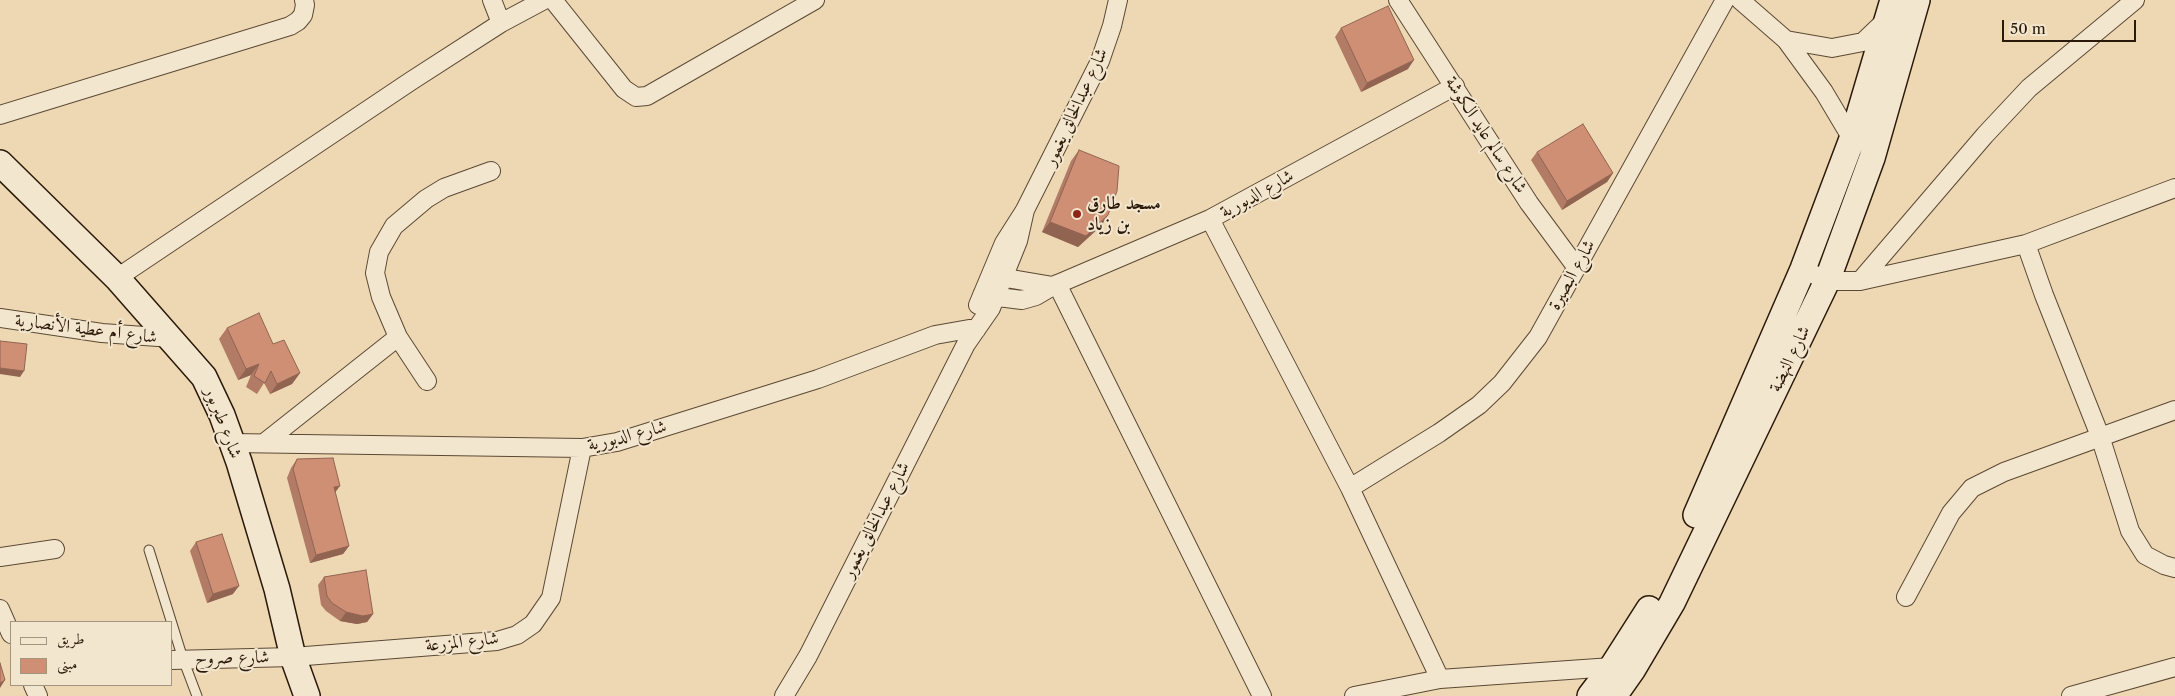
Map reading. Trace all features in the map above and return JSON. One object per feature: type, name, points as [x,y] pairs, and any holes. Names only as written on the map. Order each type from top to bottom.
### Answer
[{"type":"street","points":[[0,115],[290,26],[298,21],[303,14],[304,0]]},
{"type":"street","points":[[492,0],[501,23]]},
{"type":"street","points":[[117,278],[501,23],[544,0]]},
{"type":"street","points":[[554,0],[624,89],[636,96],[647,96],[815,0]]},
{"type":"street","name":"شارع عبدالخالق يغمور","points":[[784,696],[812,647],[989,297],[997,276],[1004,243],[1026,210],[1100,61],[1112,26],[1118,0]]},
{"type":"street","name":"شارع سالم عايد الكوشة","points":[[1398,0],[1529,202],[1577,268]]},
{"type":"street","name":"شارع البصيرة","points":[[1350,488],[1447,427],[1478,405],[1502,383],[1538,336],[1724,0]]},
{"type":"street","points":[[1740,0],[1786,40],[1824,92],[1852,139]]},
{"type":"street","name":"شارع النهضة","points":[[1614,696],[1648,645],[1672,602],[1827,281],[1872,158],[1917,0]]},
{"type":"street","points":[[1860,281],[1985,135],[2029,88],[2134,0]]},
{"type":"street","points":[[1786,40],[1832,48],[1863,42],[1890,10]]},
{"type":"street","name":"شارع النهضة","points":[[1590,696],[1642,623],[1705,496],[1803,269],[1852,139],[1890,10]]},
{"type":"street","name":"شارع الدبورية","points":[[989,297],[1022,300],[1043,293],[1055,285],[1210,219],[1455,86]]},
{"type":"street","name":"شارع طبربور","points":[[0,163],[117,278],[204,376],[217,400],[232,443],[277,589],[293,657],[307,696]]},
{"type":"street","points":[[427,381],[398,337],[381,297],[375,273],[379,252],[394,226],[426,199],[444,188],[491,171]]},
{"type":"street","points":[[1803,269],[1827,281],[1860,281],[2026,244],[2175,188]]},
{"type":"street","points":[[1210,219],[1350,488],[1440,679]]},
{"type":"street","points":[[2026,244],[2100,436],[2130,531],[2145,555],[2164,566],[2175,568]]},
{"type":"street","points":[[997,276],[1055,285],[1262,696]]},
{"type":"street","name":"شارع أم عطية الأنصارية","points":[[0,318],[102,333],[172,338]]},
{"type":"street","name":"شارع الدبورية","points":[[232,443],[582,448],[618,442],[818,379],[935,335],[971,334]]},
{"type":"street","points":[[264,443],[398,337]]},
{"type":"street","points":[[1906,597],[1951,513],[1972,488],[2004,472],[2175,410]]},
{"type":"street","name":"شارع المزرعة","points":[[293,657],[497,641],[517,635],[533,624],[551,598],[582,448]]},
{"type":"street","points":[[0,556],[55,549]]},
{"type":"street","points":[[0,609],[10,632]]},
{"type":"street","name":"شارع صروح","points":[[177,660],[293,657]]},
{"type":"street","points":[[1354,696],[1440,679],[1612,667]]},
{"type":"street","points":[[2071,696],[2175,667]]},
{"type":"lane","points":[[149,550],[167,621]]},
{"type":"lane","points":[[172,640],[177,660],[197,696]]},
{"type":"building","points":[[1388,6],[1414,60],[1367,83],[1341,28]]},
{"type":"building","points":[[1583,124],[1613,173],[1567,201],[1537,152]]},
{"type":"building","name":"مسجد طارق بن زياد","points":[[1079,150],[1119,166],[1117,191],[1108,215],[1086,236],[1050,222]]},
{"type":"building","points":[[259,313],[273,344],[284,340],[300,373],[277,384],[271,371],[265,383],[254,376],[259,364],[246,369],[227,328]]},
{"type":"building","points":[[0,341],[27,344],[24,371],[0,368]]},
{"type":"building","points":[[333,458],[340,486],[334,487],[349,546],[316,555],[293,469],[297,459]]},
{"type":"building","points":[[222,534],[239,586],[213,594],[196,542]]},
{"type":"building","points":[[366,570],[373,614],[363,616],[346,612],[332,603],[327,596],[324,577]]},
{"type":"building","points":[[0,663],[5,680],[0,683]]},
{"type":"place","name":"مسجد طارق بن زياد","points":[[1077,214]]}]
